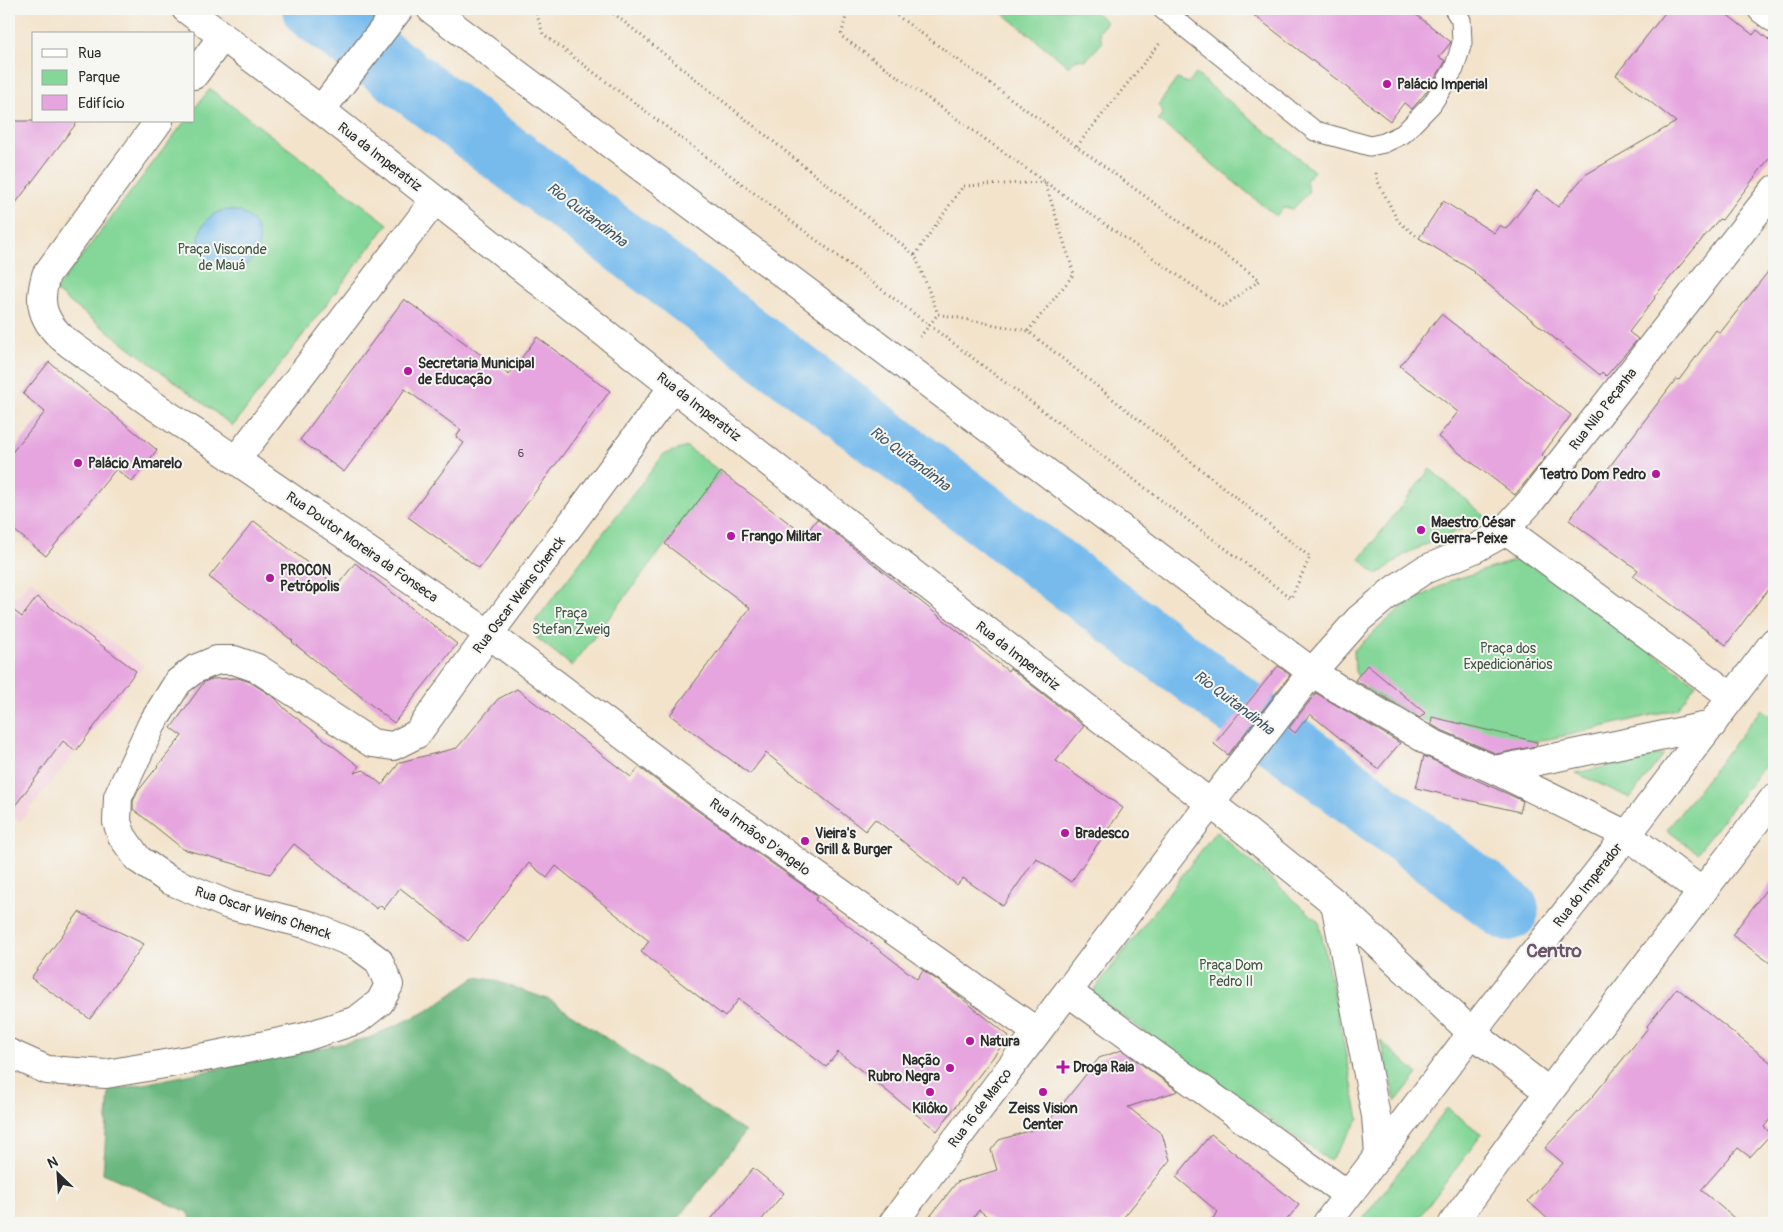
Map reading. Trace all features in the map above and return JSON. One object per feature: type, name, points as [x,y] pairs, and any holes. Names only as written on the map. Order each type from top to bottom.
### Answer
[{"type":"street","name":"Rua da Imperatriz","points":[[186,9],[321,110],[1211,805]]},
{"type":"street","points":[[321,110],[399,9]]},
{"type":"street","points":[[431,9],[1312,672],[1432,743],[1495,770],[1627,835],[1702,892]]},
{"type":"street","points":[[1762,9],[1774,18]]},
{"type":"street","points":[[195,74],[222,36]]},
{"type":"street","points":[[158,122],[46,274],[42,292],[42,305],[47,319],[59,336],[135,392],[236,460],[436,200]]},
{"type":"street","name":"Rua Nilo Peçanha","points":[[1211,805],[1312,672],[1360,619],[1395,589],[1424,570],[1474,549],[1501,534],[1530,502],[1774,190]]},
{"type":"street","name":"Rua Oscar Weins Chenck","points":[[9,1053],[47,1070],[106,1074],[306,1037],[356,1020],[380,1002],[389,984],[385,973],[379,961],[357,945],[309,926],[228,905],[169,880],[138,859],[122,836],[116,822],[118,797],[152,724],[178,682],[195,669],[217,660],[234,660],[257,668],[372,743],[393,746],[417,734],[673,386]]},
{"type":"street","name":"Rua Doutor Moreira da Fonseca","points":[[236,460],[489,634]]},
{"type":"street","points":[[1505,529],[1732,697]]},
{"type":"street","name":"Rua Irmãos D'angelo","points":[[489,634],[697,791],[1037,1032]]},
{"type":"street","name":"Rua do Imperador","points":[[1327,1223],[1472,1032],[1627,835],[1774,642]]},
{"type":"street","points":[[1495,770],[1712,725]]},
{"type":"street","points":[[1453,1223],[1548,1092],[1774,798]]},
{"type":"street","points":[[1348,1196],[1068,992],[1211,805],[1335,903],[1472,1032],[1548,1092]]},
{"type":"street","points":[[1335,903],[1374,1108],[1379,1154]]},
{"type":"street","name":"Rua 16 de Março","points":[[892,1223],[1068,992]]},
{"type":"lane","points":[[1162,9],[1315,131],[1370,146],[1384,143],[1403,134],[1432,104],[1454,69],[1462,43],[1461,20],[1454,9]]},
{"type":"path","points":[[535,9],[543,34],[1291,598],[1310,557],[1028,331],[938,314],[915,255],[608,9]]},
{"type":"path","points":[[848,9],[841,36],[1223,307],[1260,280],[888,9]]},
{"type":"path","points":[[1077,146],[1178,21]]},
{"type":"path","points":[[1370,146],[1378,182],[1398,221],[1420,238]]},
{"type":"path","points":[[1028,331],[1074,274],[1045,182]]},
{"type":"path","points":[[915,255],[963,186],[1045,182]]},
{"type":"shaded area","points":[[30,579],[144,666],[20,822],[9,814],[9,594],[16,598]]},
{"type":"green space","points":[[998,9],[1091,9],[1107,22],[1099,31],[1102,43],[1086,60],[1076,59],[1069,67]]},
{"type":"green space","points":[[1196,74],[1314,171],[1306,181],[1309,192],[1293,209],[1283,208],[1276,216],[1158,120],[1163,113],[1158,105],[1177,79],[1188,83]]},
{"type":"green space","name":"Praça Visconde de Mauá","points":[[210,89],[388,224],[233,426],[55,291],[184,122],[195,122],[195,108]]},
{"type":"green space","name":"Praça Stefan Zweig","points":[[687,447],[721,472],[572,666],[537,638],[536,620],[664,454]]},
{"type":"green space","points":[[1430,469],[1487,518],[1407,553],[1377,575],[1360,559]]},
{"type":"green space","name":"Praça dos Expedicionários","points":[[1523,558],[1696,684],[1677,709],[1564,736],[1509,746],[1456,736],[1370,692],[1355,672],[1354,650],[1402,607],[1450,581]]},
{"type":"green space","points":[[1761,709],[1774,718],[1774,753],[1697,853],[1667,830]]},
{"type":"green space","points":[[1664,754],[1630,798],[1576,773]]},
{"type":"green space","name":"Praça Dom Pedro II","points":[[1216,831],[1319,922],[1359,1119],[1330,1161],[1091,994]]},
{"type":"green space","points":[[476,977],[493,980],[550,1000],[745,1132],[675,1223],[194,1223],[187,1212],[103,1173],[109,1091],[369,1038],[427,1011]]},
{"type":"green space","points":[[1380,1040],[1418,1074],[1396,1101],[1395,1099]]},
{"type":"green space","points":[[1447,1108],[1482,1134],[1415,1223],[1360,1223]]},
{"type":"water","points":[[223,210],[235,210],[246,215],[254,223],[259,234],[257,252],[246,265],[235,270],[223,270],[212,265],[204,257],[199,246],[199,234],[204,223],[212,215]]},
{"type":"building","name":"Palácio Imperial","points":[[1246,9],[1409,9],[1451,42],[1439,57],[1445,61],[1444,64],[1427,91],[1412,109],[1404,103],[1390,121]]},
{"type":"building","points":[[1668,9],[1720,9],[1753,35],[1757,30],[1774,44],[1774,152],[1722,220],[1719,219],[1654,297],[1629,332],[1638,339],[1606,376],[1602,372],[1600,375],[1475,272],[1419,238],[1443,201],[1494,233],[1500,225],[1506,229],[1537,190],[1558,207],[1585,175],[1676,122],[1616,75]]},
{"type":"building","points":[[9,121],[77,122],[9,212]]},
{"type":"building","points":[[1774,264],[1774,581],[1726,645],[1633,576],[1638,570],[1569,520],[1676,379],[1679,380],[1716,330],[1720,333]]},
{"type":"building","points":[[404,299],[509,375],[537,337],[610,391],[479,568],[408,517],[464,443],[456,437],[461,430],[405,389],[344,472],[300,440]]},
{"type":"building","points":[[1441,314],[1571,415],[1542,455],[1545,458],[1515,495],[1438,437],[1458,412],[1400,366]]},
{"type":"building","name":"Palácio Amarelo","points":[[49,362],[157,450],[132,482],[116,469],[46,556],[9,526],[9,456],[45,412],[23,394]]},
{"type":"building","points":[[721,472],[805,535],[817,519],[1008,671],[1010,668],[1084,726],[1056,761],[1123,808],[1071,882],[1036,858],[1003,906],[963,878],[957,885],[875,819],[865,831],[766,753],[750,774],[670,715],[750,608],[665,544]]},
{"type":"building","points":[[254,521],[337,586],[355,563],[457,644],[394,723],[293,641],[209,577]]},
{"type":"building","points":[[37,597],[136,671],[76,751],[63,741],[9,814],[9,607],[22,617]]},
{"type":"building","points":[[1367,665],[1425,713],[1420,718],[1355,680]]},
{"type":"building","points":[[1278,666],[1290,675],[1228,755],[1214,744]]},
{"type":"building","points":[[238,678],[250,682],[275,698],[285,709],[359,766],[354,773],[364,770],[382,785],[400,762],[457,748],[498,699],[517,689],[631,777],[639,767],[818,896],[815,900],[917,979],[923,970],[1009,1036],[937,1131],[838,1052],[826,1067],[739,999],[725,1017],[641,952],[649,941],[556,866],[547,878],[529,863],[468,941],[400,888],[384,909],[380,905],[377,909],[294,844],[270,874],[183,849],[133,809],[133,801],[138,791],[182,736],[171,728],[204,682],[212,679]]},
{"type":"building","points":[[1316,693],[1400,743],[1378,769],[1310,714],[1295,733],[1289,728]]},
{"type":"building","points":[[1432,717],[1537,742],[1536,746],[1497,754],[1439,729],[1431,724]]},
{"type":"building","points":[[1424,756],[1523,801],[1520,812],[1416,788]]},
{"type":"building","points":[[1774,879],[1774,966],[1732,935]]},
{"type":"building","points":[[79,912],[144,944],[90,1019],[31,978]]},
{"type":"building","points":[[1677,988],[1774,1065],[1774,1114],[1764,1127],[1771,1134],[1750,1157],[1738,1148],[1701,1190],[1740,1223],[1552,1223],[1528,1201],[1563,1163],[1545,1148],[1593,1096],[1648,1028],[1647,1026]]},
{"type":"building","points":[[1122,1050],[1178,1091],[1128,1107],[1162,1134],[1170,1160],[1119,1223],[996,1223],[979,1210],[968,1223],[925,1223],[957,1182],[997,1170],[991,1150],[999,1140],[1045,1126],[1099,1058]]},
{"type":"building","points":[[1211,1134],[1299,1205],[1284,1223],[1209,1223],[1218,1212],[1176,1177]]},
{"type":"building","points":[[753,1168],[784,1193],[759,1223],[708,1223]]},
{"type":"waterway","name":"Rio Quitandinha","points":[[313,9],[1508,910]]},
{"type":"place","name":"Palácio Imperial","points":[[1387,84]]},
{"type":"place","name":"Secretaria Municipal de Educação","points":[[408,371]]},
{"type":"place","name":"Palácio Amarelo","points":[[78,463]]},
{"type":"place","name":"Teatro Dom Pedro","points":[[1656,474]]},
{"type":"place","name":"Maestro César Guerra-Peixe","points":[[1421,530]]},
{"type":"place","name":"Frango Militar","points":[[731,536]]},
{"type":"place","name":"PROCON Petrópolis","points":[[270,578]]},
{"type":"place","name":"Bradesco","points":[[1065,833]]},
{"type":"place","name":"Vieira's Grill & Burger","points":[[805,841]]},
{"type":"place","name":"Natura","points":[[970,1041]]},
{"type":"place","name":"Droga Raia","points":[[1063,1067]]},
{"type":"place","name":"Nação Rubro Negra","points":[[950,1068]]},
{"type":"place","name":"Kilôko","points":[[930,1092]]},
{"type":"place","name":"Zeiss Vision Center","points":[[1043,1092]]},
{"type":"district","name":"Centro","points":[[1554,951]]}]
